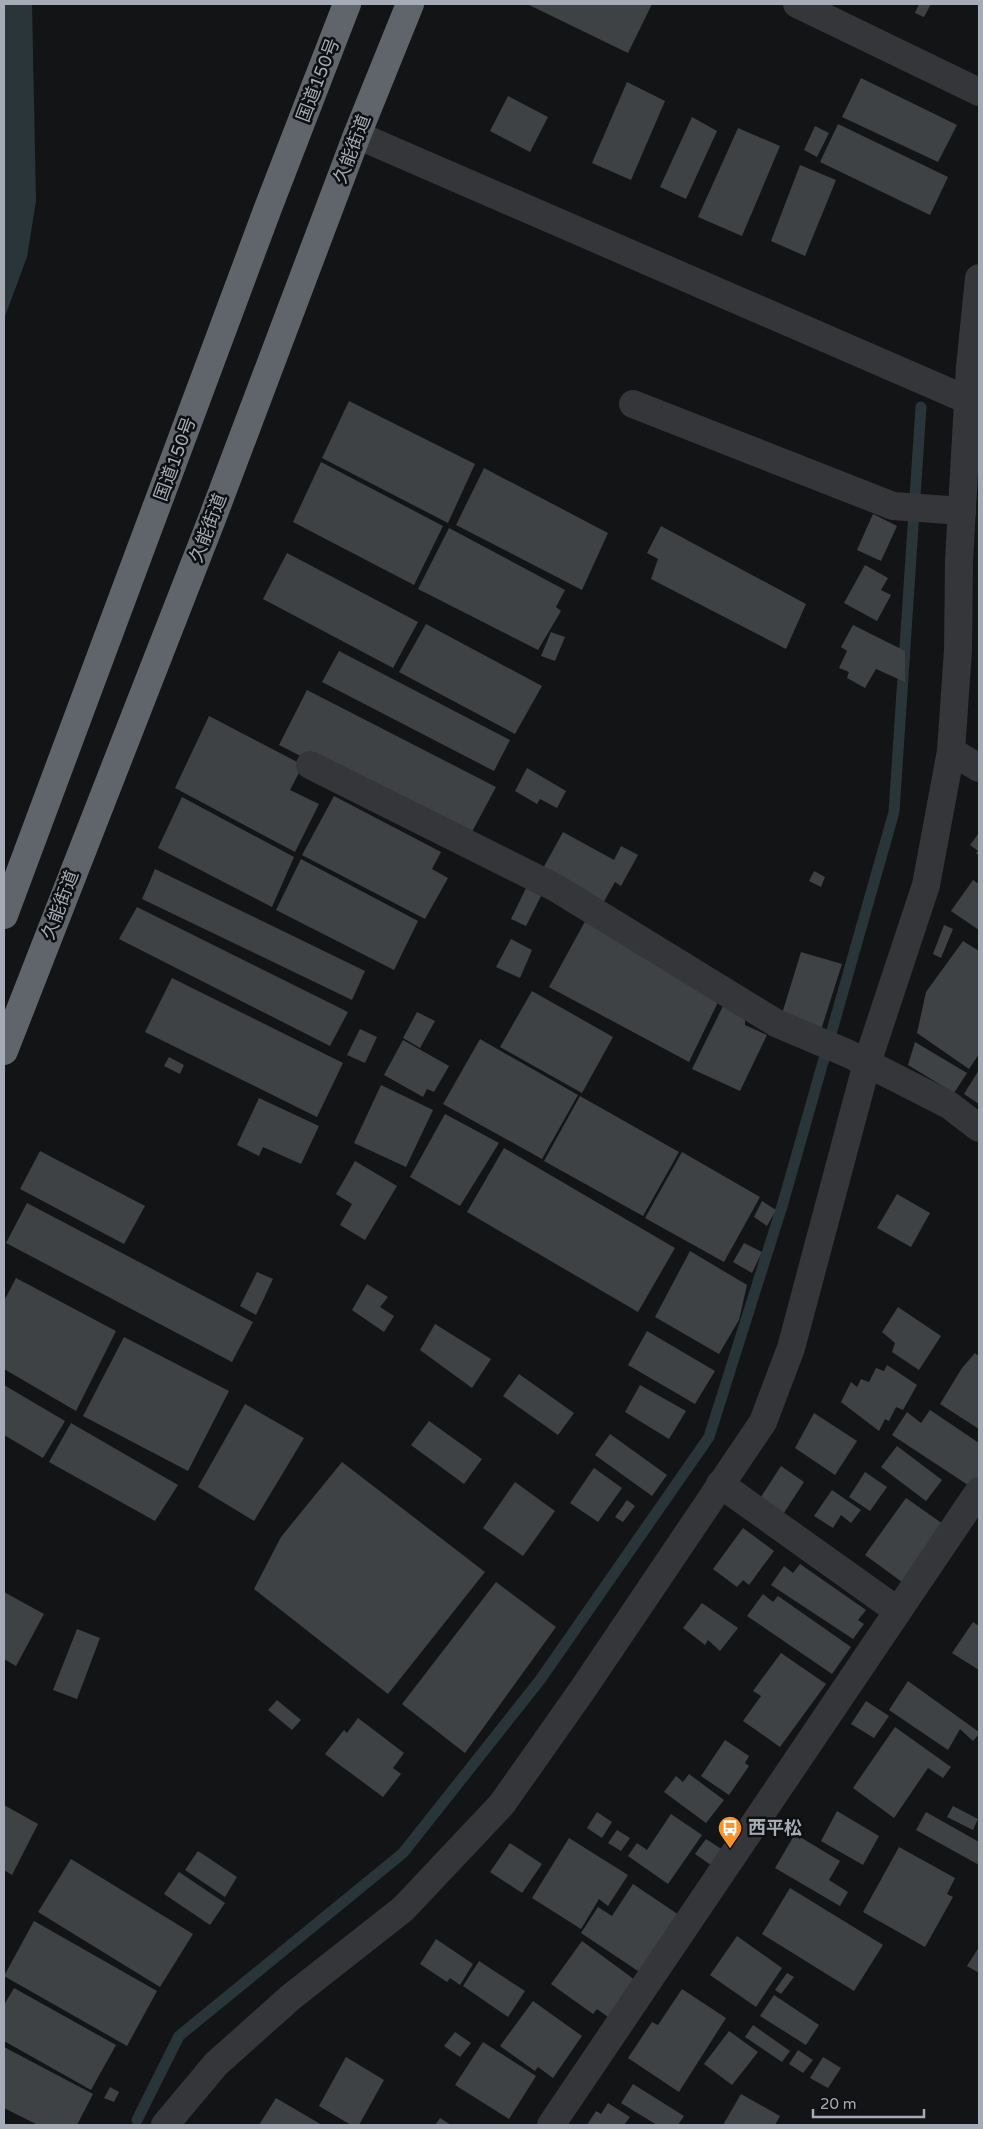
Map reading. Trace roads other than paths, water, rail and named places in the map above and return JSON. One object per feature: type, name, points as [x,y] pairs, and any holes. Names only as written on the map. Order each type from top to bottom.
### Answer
[{"type":"highway","name":"国道150号","points":[[4,914],[268,208],[347,4]]},
{"type":"highway","name":"久能街道","points":[[4,1051],[212,519],[410,4]]},
{"type":"street","points":[[797,4],[979,92]]},
{"type":"street","points":[[358,136],[974,402]]},
{"type":"street","points":[[165,2125],[216,2064],[291,1997],[403,1909],[502,1804],[583,1689],[763,1422],[791,1348],[867,1064],[926,885],[951,751],[958,650],[969,568],[962,511],[974,402],[970,367],[979,278]]},
{"type":"street","points":[[633,404],[893,506],[962,511]]},
{"type":"street","points":[[951,751],[979,768]]},
{"type":"street","points":[[310,765],[556,888],[776,1023],[849,1054],[949,1105],[979,1128]]},
{"type":"street","points":[[720,1484],[898,1611]]},
{"type":"street","points":[[551,2125],[979,1491]]},
{"type":"waterway","points":[[137,2120],[179,2036],[403,1853],[540,1680],[709,1437],[783,1203],[894,812],[921,407]]},
{"type":"place","name":"西平松","points":[[730,1849]]}]
